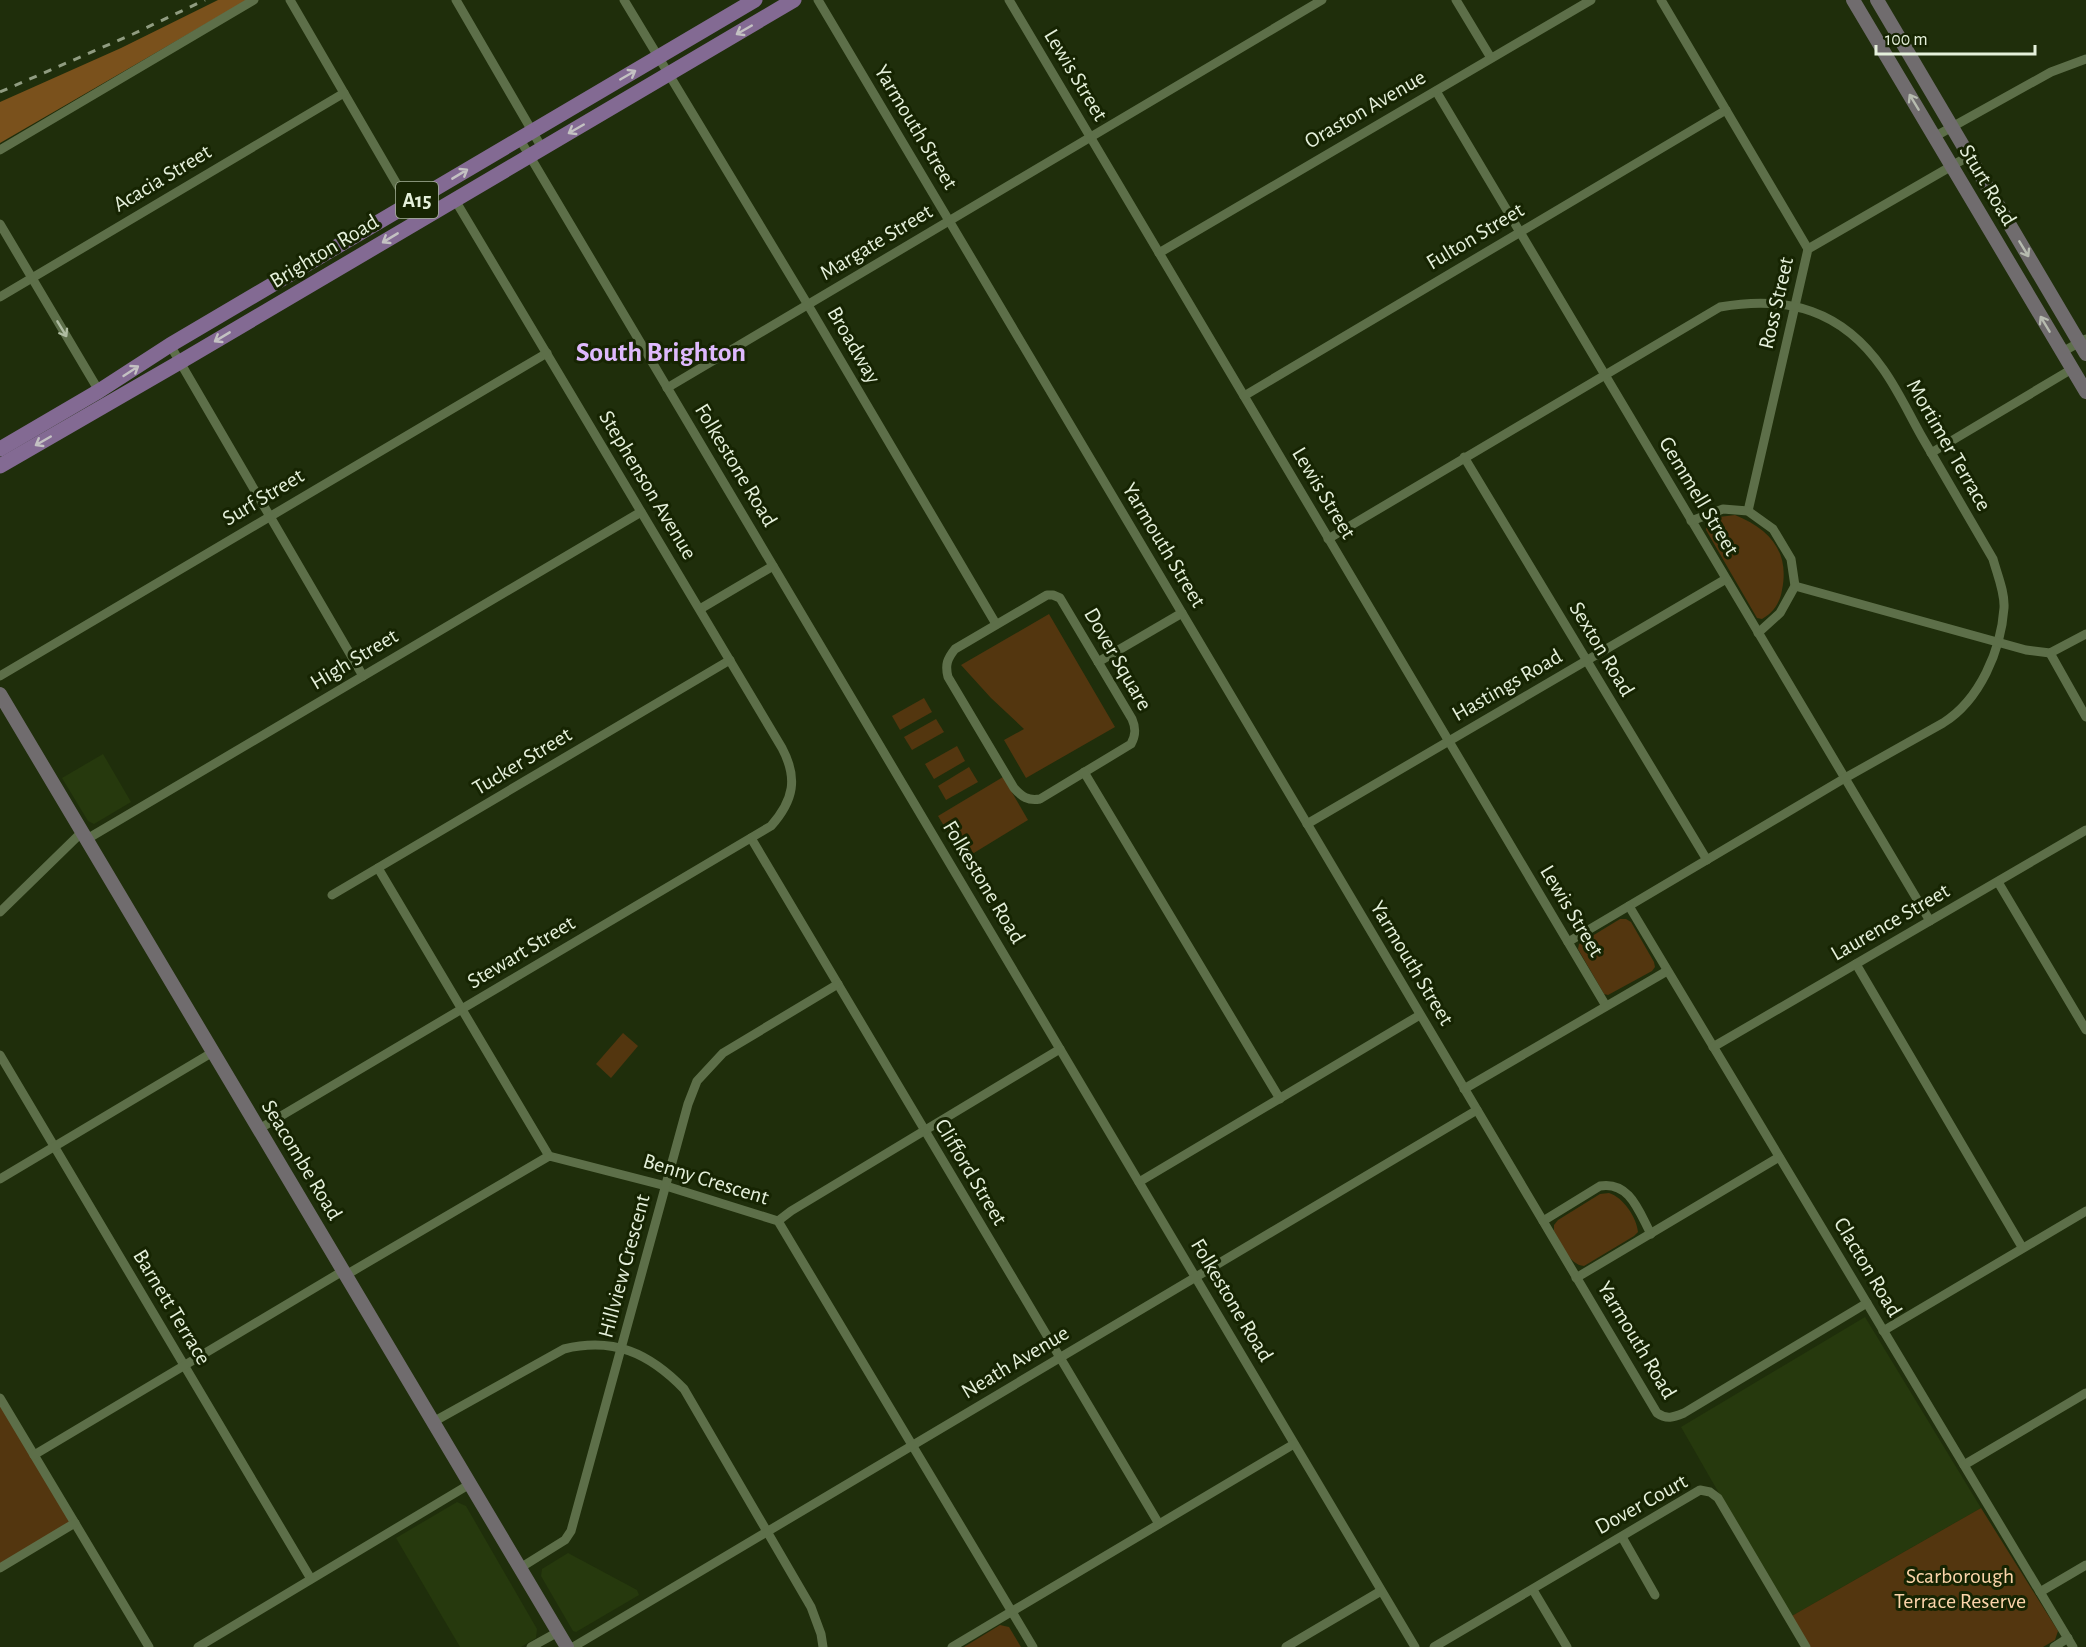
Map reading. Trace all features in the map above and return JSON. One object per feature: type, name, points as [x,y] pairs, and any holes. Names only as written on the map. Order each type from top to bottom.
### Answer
[{"type":"main road","name":"Brighton Road","points":[[0,449],[99,391],[171,345],[755,0]]},
{"type":"main road","name":"Brighton Road","points":[[0,466],[795,0]]},
{"type":"main road","name":"Sturt Road","points":[[1853,0],[2086,392]]},
{"type":"main road","name":"Sturt Road","points":[[1877,0],[2084,345]]},
{"type":"main road","name":"Seacombe Road","points":[[0,693],[567,1647]]},
{"type":"street","points":[[0,150],[254,0]]},
{"type":"street","points":[[290,0],[409,205]]},
{"type":"street","points":[[456,0],[536,152]]},
{"type":"street","name":"Broadway","points":[[624,0],[808,305],[996,624]]},
{"type":"street","name":"Yarmouth Street","points":[[818,0],[1477,1110]]},
{"type":"street","name":"Lewis Street","points":[[1009,0],[1606,1006]]},
{"type":"street","name":"Margate Street","points":[[667,388],[1322,0]]},
{"type":"street","points":[[1456,0],[1491,58]]},
{"type":"street","name":"Oraston Avenue","points":[[1159,253],[1591,0]]},
{"type":"street","points":[[1661,0],[1808,249]]},
{"type":"street","points":[[1934,137],[2051,72],[2086,60]]},
{"type":"street","name":"Gemmell Street","points":[[1436,91],[1930,921]]},
{"type":"street","name":"Acacia Street","points":[[0,297],[344,93]]},
{"type":"street","name":"Fulton Street","points":[[1244,396],[1726,110]]},
{"type":"street","name":"Folkestone Road","points":[[526,134],[667,388],[1415,1647]]},
{"type":"street","name":"Ross Street","points":[[1748,512],[1808,249],[1969,156]]},
{"type":"street","name":"Stephenson Avenue","points":[[455,200],[787,757],[792,780],[789,796]]},
{"type":"street","points":[[0,224],[99,391]]},
{"type":"street","name":"Mortimer Terrace","points":[[1328,539],[1720,307],[1747,302],[1796,305],[1826,316],[1855,338],[1883,368],[1993,559],[2004,606],[1998,642],[1979,686],[1957,713],[1568,942]]},
{"type":"street","points":[[171,345],[363,676]]},
{"type":"street","points":[[2062,352],[2084,345]]},
{"type":"street","name":"Surf Street","points":[[0,676],[547,353]]},
{"type":"street","points":[[1931,453],[2072,369]]},
{"type":"street","name":"Sexton Road","points":[[1464,458],[1707,860]]},
{"type":"street","points":[[1692,521],[1723,509],[1748,512],[1773,528],[1791,559],[1795,586],[1780,613],[1758,633]]},
{"type":"street","name":"High Street","points":[[0,912],[85,836],[641,512]]},
{"type":"street","points":[[700,609],[773,566]]},
{"type":"street","name":"Hastings Road","points":[[1307,824],[1726,579]]},
{"type":"street","points":[[1795,586],[2026,650],[2050,653],[2086,634]]},
{"type":"street","name":"Dover Square","points":[[1047,595],[1060,598],[1132,719],[1136,731],[1131,744],[1040,799],[1028,799],[1020,795],[948,677],[946,668],[955,649],[996,624],[1047,595]]},
{"type":"street","points":[[1098,662],[1182,613]]},
{"type":"street","points":[[2050,653],[2086,717]]},
{"type":"street","name":"Tucker Street","points":[[333,895],[730,660]]},
{"type":"street","points":[[1084,772],[1280,1099]]},
{"type":"street","name":"Stewart Street","points":[[259,1129],[771,826],[783,812],[789,796]]},
{"type":"street","name":"Laurence Street","points":[[1713,1047],[2086,830]]},
{"type":"street","name":"Clifford Street","points":[[751,838],[1159,1524]]},
{"type":"street","points":[[34,1455],[184,1365],[549,1156],[378,868]]},
{"type":"street","points":[[1998,882],[2086,1030]]},
{"type":"street","name":"Clacton Road","points":[[1629,906],[2071,1643]]},
{"type":"street","points":[[1856,964],[2022,1247]]},
{"type":"street","points":[[1464,1089],[1667,970]]},
{"type":"street","name":"Hillview Crescent","points":[[520,1568],[568,1536],[688,1104],[697,1081],[723,1053],[838,984]]},
{"type":"street","points":[[1139,1182],[1420,1015]]},
{"type":"street","points":[[778,1221],[1060,1049]]},
{"type":"street","points":[[0,1179],[213,1052]]},
{"type":"street","name":"Barnett Terrace","points":[[0,1055],[311,1579]]},
{"type":"street","name":"Yarmouth Road","points":[[1477,1110],[1653,1409],[1666,1418],[1684,1413],[1867,1303]]},
{"type":"street","name":"Neath Avenue","points":[[567,1647],[913,1445],[1477,1110]]},
{"type":"street","name":"Benny Crescent","points":[[549,1156],[666,1186],[778,1221],[1032,1647]]},
{"type":"street","points":[[1576,1278],[1779,1158]]},
{"type":"street","points":[[1543,1221],[1600,1186],[1611,1184],[1621,1187],[1629,1194],[1651,1234]]},
{"type":"street","points":[[1883,1330],[2086,1211]]},
{"type":"street","points":[[433,1422],[564,1349],[585,1345],[622,1347],[654,1363],[684,1389],[811,1607],[821,1634],[823,1647]]},
{"type":"street","points":[[1964,1465],[2086,1393]]},
{"type":"street","points":[[0,1398],[149,1647]]},
{"type":"street","points":[[952,1647],[1294,1444]]},
{"type":"street","points":[[198,1647],[470,1484]]},
{"type":"street","name":"Dover Court","points":[[1434,1647],[1700,1490],[1714,1494],[1723,1504],[1805,1647]]},
{"type":"street","points":[[0,1568],[75,1524]]},
{"type":"street","points":[[1622,1536],[1655,1595]]},
{"type":"street","points":[[2040,1592],[2086,1565]]},
{"type":"street","points":[[1286,1647],[1381,1590]]},
{"type":"street","points":[[1533,1590],[1567,1647]]},
{"type":"street","points":[[531,1647],[558,1632]]},
{"type":"street","points":[[2054,1647],[2071,1643]]},
{"type":"shaded area","points":[[218,0],[247,0],[0,143],[0,102],[121,48]]},
{"type":"shaded area","points":[[103,754],[131,802],[94,824],[88,821],[62,778]]},
{"type":"shaded area","points":[[1865,1317],[1981,1508],[1790,1617],[1681,1427]]},
{"type":"shaded area","points":[[457,1502],[466,1506],[537,1629],[536,1638],[521,1647],[460,1647],[396,1538]]},
{"type":"shaded area","points":[[568,1553],[637,1590],[639,1595],[576,1632],[573,1631],[541,1576],[542,1569]]},
{"type":"green space","points":[[1735,515],[1758,527],[1767,535],[1780,553],[1783,564],[1784,576],[1780,599],[1773,611],[1762,619],[1757,618],[1706,530],[1706,524],[1711,518]]},
{"type":"green space","points":[[1049,614],[1115,727],[1026,778],[1004,740],[1024,729],[961,665]]},
{"type":"green space","points":[[924,698],[932,712],[900,730],[892,716]]},
{"type":"green space","points":[[936,719],[944,732],[912,750],[904,737]]},
{"type":"green space","points":[[957,746],[965,761],[934,779],[925,764]]},
{"type":"green space","points":[[969,767],[978,782],[946,800],[938,786]]},
{"type":"green space","points":[[1003,777],[1028,820],[964,859],[938,816]]},
{"type":"green space","points":[[1620,919],[1631,922],[1655,967],[1652,971],[1608,995],[1604,994],[1578,949],[1579,944]]},
{"type":"green space","points":[[623,1033],[638,1046],[611,1078],[596,1064]]},
{"type":"green space","points":[[1609,1193],[1619,1199],[1628,1209],[1638,1232],[1584,1266],[1579,1265],[1566,1252],[1554,1231],[1554,1225],[1558,1220],[1600,1194]]},
{"type":"green space","points":[[0,1401],[71,1523],[0,1565]]},
{"type":"green space","name":"Scarborough Terrace Reserve","points":[[1981,1508],[2058,1631],[2055,1640],[2043,1647],[1808,1647],[1790,1617]]},
{"type":"green space","points":[[1000,1625],[1009,1627],[1021,1647],[964,1647]]},
{"type":"railway","points":[[0,92],[205,0]]},
{"type":"district","name":"South Brighton","points":[[661,353]]}]
